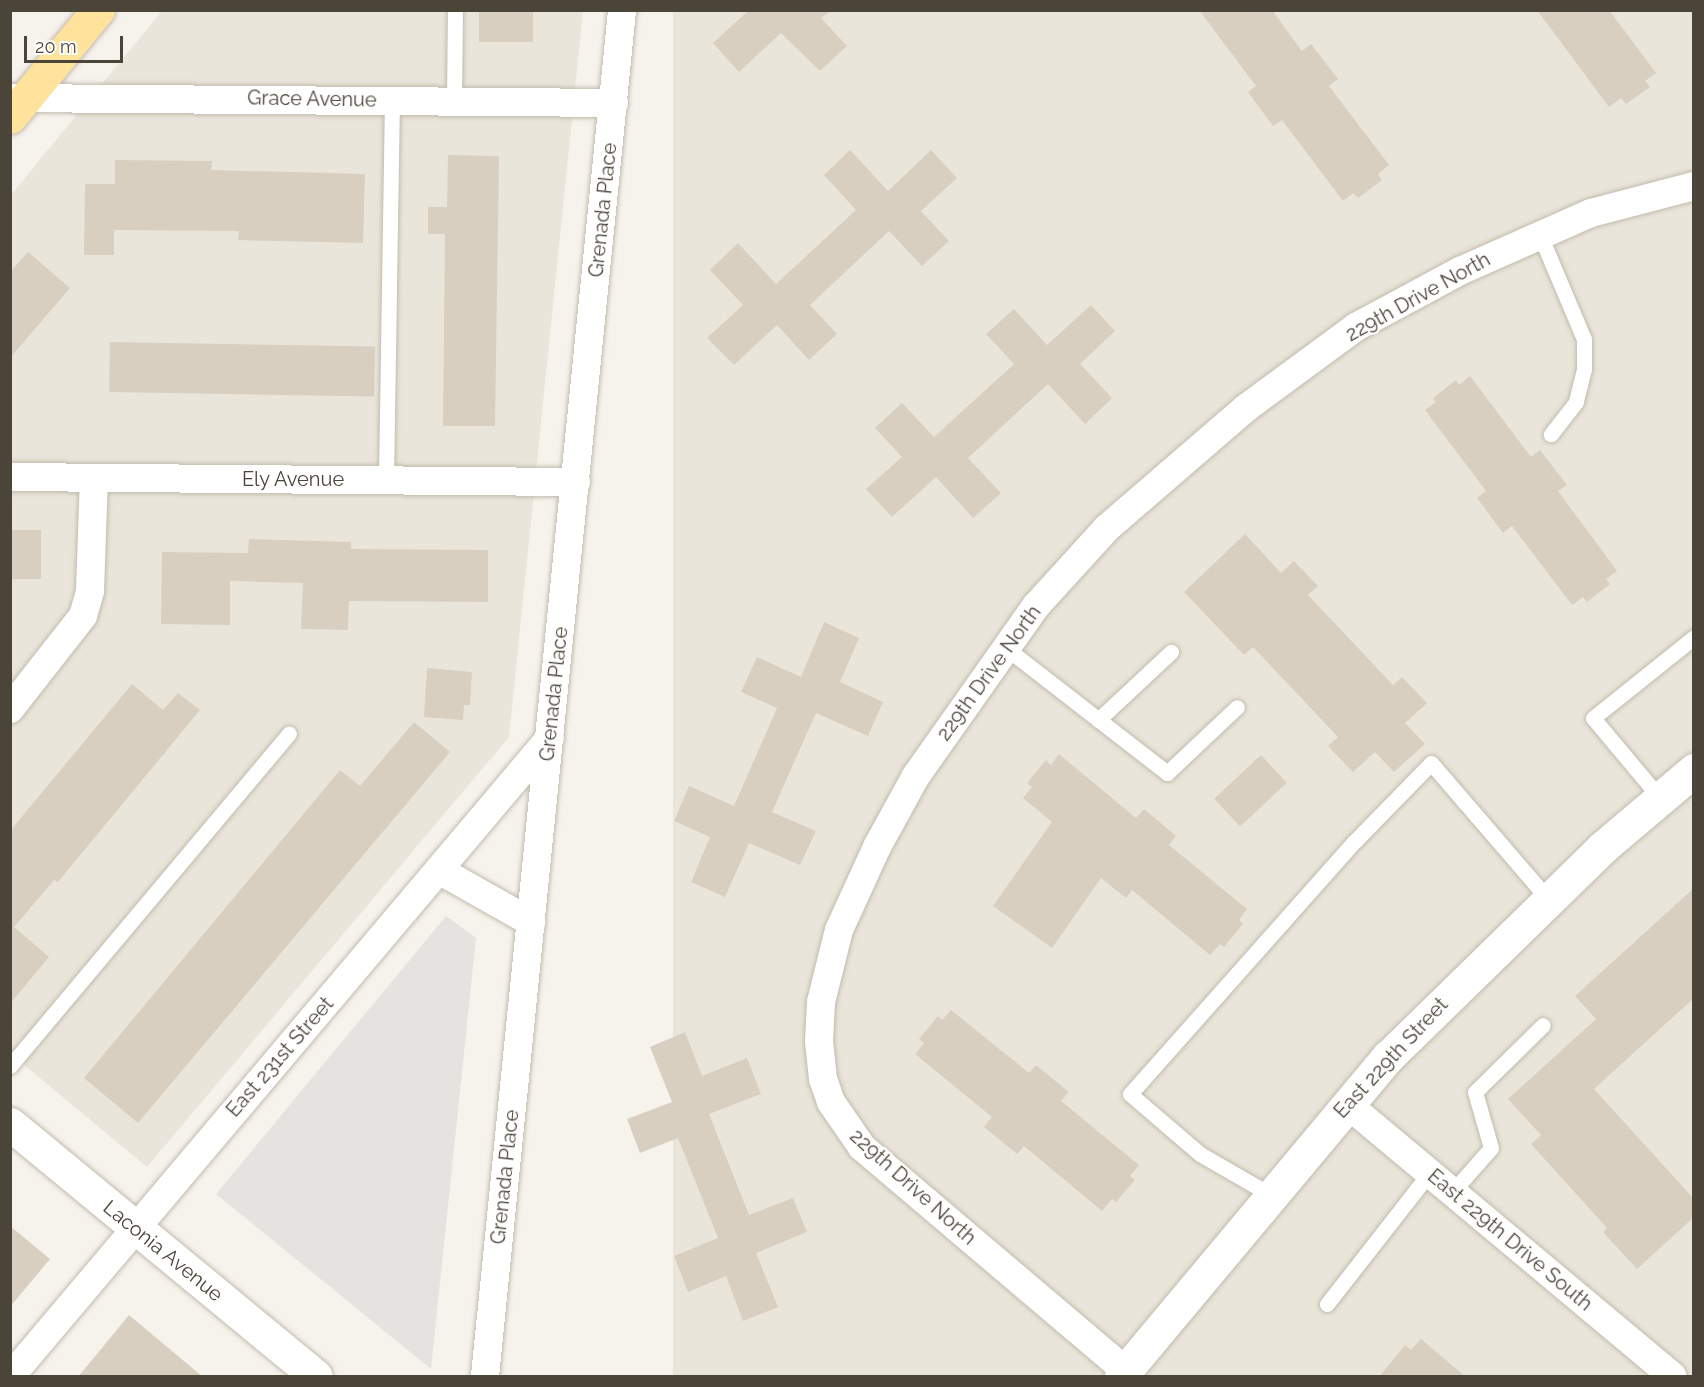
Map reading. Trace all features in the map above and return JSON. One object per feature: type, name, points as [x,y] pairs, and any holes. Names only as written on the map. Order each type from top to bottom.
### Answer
[{"type":"main road","points":[[16,104],[98,10]]},
{"type":"street","name":"Grenada Place","points":[[485,1377],[622,10]]},
{"type":"street","name":"Grace Avenue","points":[[16,104],[392,100],[614,103]]},
{"type":"street","name":"229th Drive North","points":[[1123,1374],[861,1147],[843,1123],[823,1079],[821,1002],[838,930],[916,776],[1036,606],[1107,528],[1246,408],[1356,327],[1460,271],[1591,213],[1694,186]]},
{"type":"street","name":"Ely Avenue","points":[[10,477],[576,482]]},
{"type":"street","points":[[10,709],[83,616],[90,591],[94,478]]},
{"type":"street","name":"East 231st Street","points":[[11,1377],[134,1227],[549,738]]},
{"type":"street","name":"East 229th Street","points":[[1123,1374],[1347,1104],[1453,990],[1548,899],[1694,770]]},
{"type":"street","points":[[439,870],[531,922]]},
{"type":"street","name":"East 229th Drive South","points":[[1347,1104],[1672,1377]]},
{"type":"street","name":"Laconia Avenue","points":[[10,1124],[316,1377]]},
{"type":"lane","points":[[454,101],[455,10]]},
{"type":"lane","points":[[386,479],[392,100]]},
{"type":"lane","points":[[1540,235],[1584,339],[1584,369],[1576,402],[1551,434]]},
{"type":"lane","points":[[1660,798],[1593,718],[1694,637]]},
{"type":"lane","points":[[1006,648],[1167,773],[1237,706]]},
{"type":"lane","points":[[1098,720],[1171,652]]},
{"type":"lane","points":[[10,1066],[289,734]]},
{"type":"lane","points":[[1271,1195],[1200,1154],[1130,1094],[1354,842],[1431,763],[1548,899]]},
{"type":"lane","points":[[1453,1191],[1491,1148],[1475,1092],[1544,1024]]},
{"type":"lane","points":[[1327,1304],[1430,1172]]},
{"type":"shaded area","points":[[162,11],[583,11],[509,737],[147,1167],[11,1054],[11,195]]},
{"type":"shaded area","points":[[673,11],[1693,11],[1693,1376],[673,1376]]},
{"type":"shaded area","points":[[446,916],[476,938],[431,1369],[216,1194]]},
{"type":"building","points":[[479,10],[533,10],[533,42],[479,42]]},
{"type":"building","points":[[749,10],[832,10],[821,18],[847,46],[820,71],[781,33],[739,72],[713,43]]},
{"type":"building","points":[[1199,10],[1272,10],[1302,51],[1311,44],[1338,79],[1329,86],[1389,165],[1378,174],[1382,180],[1358,198],[1353,193],[1343,201],[1282,120],[1273,126],[1248,92],[1256,86]]},
{"type":"building","points":[[1537,10],[1609,10],[1656,73],[1645,81],[1650,87],[1626,104],[1621,98],[1609,107]]},
{"type":"building","points":[[850,150],[888,191],[931,150],[957,178],[921,211],[949,241],[922,266],[889,231],[810,305],[837,334],[809,360],[777,325],[734,365],[707,338],[743,305],[710,270],[738,243],[776,284],[856,210],[824,175]]},
{"type":"building","points":[[448,155],[499,156],[495,426],[443,426],[445,234],[428,234],[428,207],[447,207]]},
{"type":"building","points":[[115,160],[212,161],[211,170],[365,174],[363,243],[238,240],[239,231],[114,230],[114,255],[84,255],[85,184],[115,184]]},
{"type":"building","points":[[28,252],[70,288],[10,358],[10,272]]},
{"type":"building","points":[[1091,305],[1115,331],[1080,364],[1112,398],[1085,424],[1048,384],[968,458],[1001,493],[973,518],[936,477],[892,517],[866,489],[902,457],[875,428],[902,403],[934,437],[1014,364],[986,334],[1014,309],[1047,345]]},
{"type":"building","points":[[110,342],[375,347],[374,397],[109,392]]},
{"type":"building","points":[[1470,376],[1531,457],[1540,450],[1567,485],[1558,491],[1617,571],[1606,579],[1610,584],[1587,602],[1583,597],[1572,605],[1512,526],[1503,533],[1477,498],[1486,491],[1425,410],[1436,402],[1433,398],[1456,380],[1459,385]]},
{"type":"building","points":[[10,530],[41,530],[41,579],[10,579]]},
{"type":"building","points":[[1245,534],[1281,573],[1294,561],[1318,586],[1308,595],[1393,685],[1402,677],[1427,703],[1405,723],[1425,744],[1394,772],[1375,752],[1353,772],[1328,746],[1338,737],[1253,647],[1244,655],[1184,592]]},
{"type":"building","points":[[249,539],[351,542],[351,549],[488,550],[488,602],[349,601],[348,630],[301,629],[303,583],[230,581],[230,625],[161,624],[162,552],[248,553]]},
{"type":"building","points":[[824,622],[859,638],[840,682],[883,702],[868,736],[816,713],[772,812],[816,831],[800,865],[749,843],[725,897],[691,882],[710,837],[674,821],[689,786],[734,806],[777,708],[741,692],[757,657],[801,677]]},
{"type":"building","points":[[427,668],[472,672],[470,705],[464,705],[463,720],[424,717]]},
{"type":"building","points":[[132,684],[163,710],[178,693],[200,710],[58,882],[54,880],[14,927],[49,957],[10,1004],[10,831]]},
{"type":"building","points":[[414,722],[450,752],[138,1123],[84,1078],[340,770],[360,786]]},
{"type":"building","points":[[1059,754],[1136,818],[1144,809],[1176,836],[1169,845],[1247,909],[1239,920],[1243,924],[1224,947],[1220,944],[1210,955],[1132,890],[1126,898],[1101,878],[1052,948],[993,906],[1052,822],[1023,798],[1032,787],[1027,783],[1046,760],[1051,765]]},
{"type":"building","points":[[1261,755],[1287,783],[1240,826],[1214,799]]},
{"type":"building","points":[[1694,888],[1694,998],[1594,1089],[1694,1199],[1694,1217],[1637,1269],[1603,1232],[1607,1228],[1531,1144],[1541,1135],[1508,1099],[1596,1019],[1575,996]]},
{"type":"building","points":[[951,1010],[1029,1073],[1036,1065],[1069,1092],[1061,1101],[1139,1165],[1130,1176],[1135,1180],[1116,1202],[1112,1199],[1102,1211],[1024,1146],[1017,1154],[984,1127],[992,1117],[915,1054],[924,1043],[919,1039],[938,1016],[942,1020]]},
{"type":"building","points":[[685,1032],[702,1076],[747,1058],[761,1094],[709,1114],[749,1215],[793,1198],[807,1232],[756,1253],[778,1307],[743,1321],[726,1276],[688,1292],[674,1256],[718,1238],[678,1138],[640,1153],[627,1119],[672,1102],[650,1047]]},
{"type":"building","points":[[10,1226],[50,1259],[10,1307]]},
{"type":"building","points":[[129,1315],[203,1377],[78,1377]]},
{"type":"building","points":[[1421,1339],[1466,1377],[1379,1377],[1405,1345],[1411,1350]]}]
